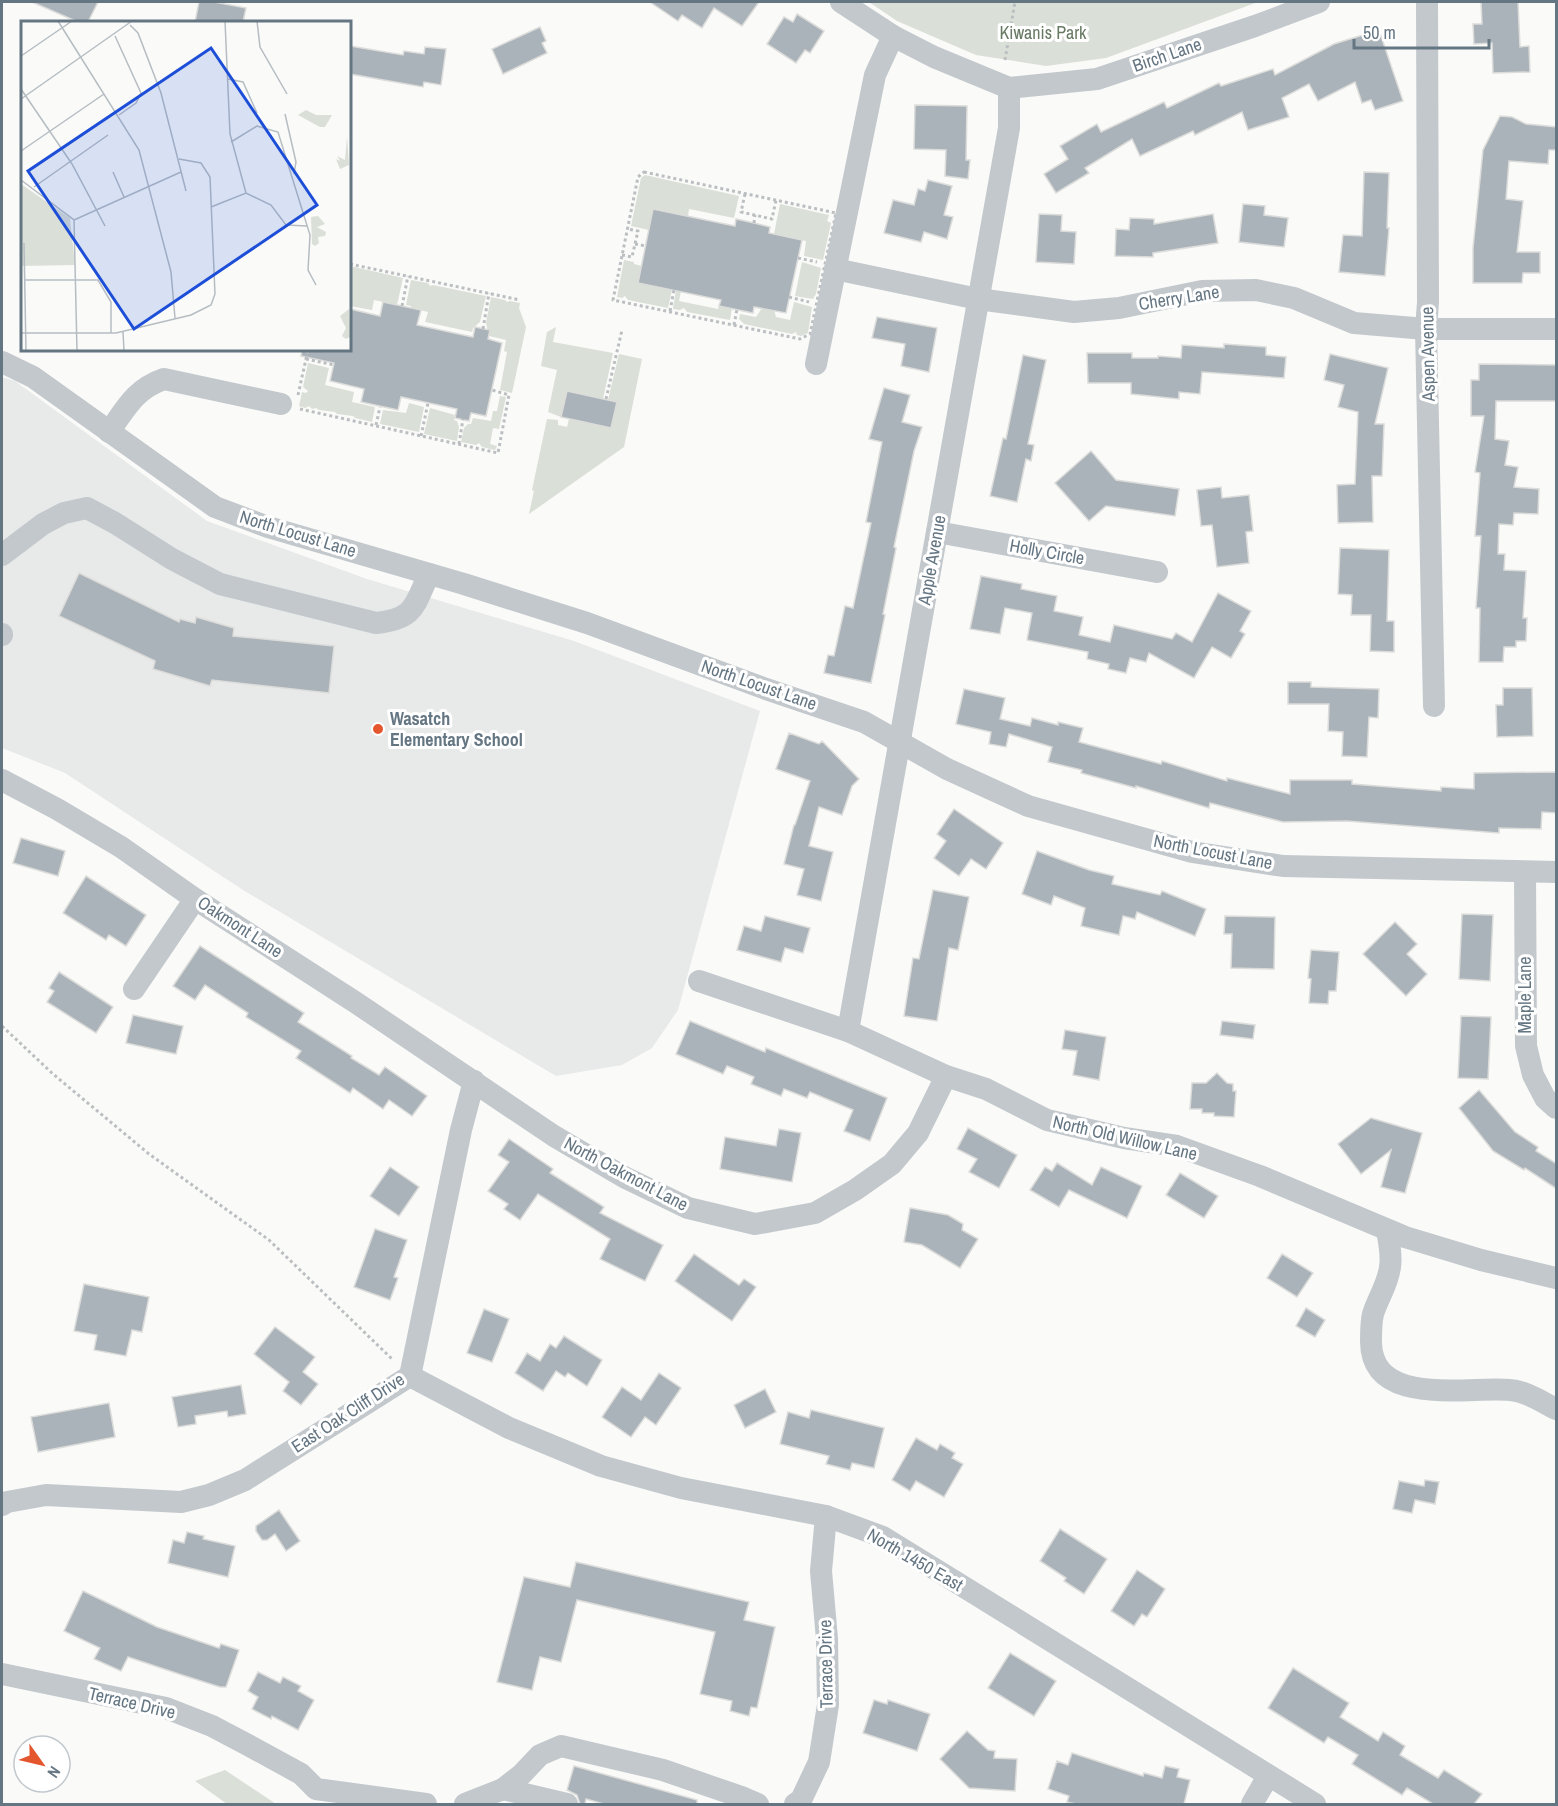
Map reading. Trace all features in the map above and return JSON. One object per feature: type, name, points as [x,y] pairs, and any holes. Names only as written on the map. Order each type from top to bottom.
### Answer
[{"type":"street","points":[[841,2],[893,36],[934,57],[1010,88]]},
{"type":"street","name":"Birch Lane","points":[[1010,88],[1097,79],[1319,2]]},
{"type":"street","name":"Aspen Avenue","points":[[1427,2],[1428,302],[1426,329],[1434,706]]},
{"type":"street","points":[[816,364],[830,267],[875,75],[893,36]]},
{"type":"street","name":"Apple Avenue","points":[[848,1031],[1009,128],[1010,88]]},
{"type":"street","name":"Cherry Lane","points":[[830,267],[978,299],[1074,312],[1119,308],[1202,291],[1256,290],[1294,298],[1354,323],[1426,329],[1557,329]]},
{"type":"street","name":"North Locust Lane","points":[[2,362],[33,377],[214,507],[268,527],[587,623],[766,689],[864,722],[947,769],[1028,806],[1192,852],[1282,866],[1557,872]]},
{"type":"street","points":[[109,432],[136,394],[164,379],[292,403]]},
{"type":"street","points":[[2,555],[43,525],[64,513],[87,508],[172,559],[220,584],[376,623],[395,621],[411,613],[429,574]]},
{"type":"street","name":"Holly Circle","points":[[937,532],[1157,572]]},
{"type":"street","name":"Oakmont Lane","points":[[2,780],[112,842],[474,1082]]},
{"type":"street","name":"Maple Lane","points":[[1525,872],[1526,1046],[1533,1075],[1545,1098],[1557,1108]]},
{"type":"street","points":[[134,989],[195,899]]},
{"type":"street","name":"North Old Willow Lane","points":[[699,981],[848,1031],[946,1076],[986,1089],[1047,1120],[1124,1138],[1177,1146],[1260,1176],[1405,1237],[1481,1260],[1557,1278]]},
{"type":"street","name":"North Oakmont Lane","points":[[474,1082],[554,1136],[624,1177],[688,1208],[755,1224],[815,1213],[855,1190],[892,1164],[918,1133],[946,1076]]},
{"type":"street","name":"East Oak Cliff Drive","points":[[2,1505],[7,1502],[46,1495],[181,1502],[209,1495],[245,1480],[410,1376],[461,1130],[474,1082]]},
{"type":"street","points":[[1387,1230],[1390,1267],[1373,1315],[1371,1344],[1382,1373],[1392,1382],[1410,1387],[1443,1390],[1513,1390],[1532,1396],[1557,1409]]},
{"type":"street","name":"North 1450 East","points":[[410,1376],[509,1428],[602,1466],[681,1488],[826,1516],[883,1538],[1315,1804]]},
{"type":"street","name":"Terrace Drive","points":[[795,1804],[801,1800],[819,1762],[828,1706],[827,1639],[821,1571],[826,1516]]},
{"type":"street","name":"Terrace Drive","points":[[2,1674],[166,1708],[212,1726],[301,1774],[323,1797],[426,1804]]},
{"type":"street","points":[[465,1804],[503,1789],[521,1775],[540,1755],[561,1746],[663,1770],[758,1804]]},
{"type":"street","points":[[1252,1804],[1268,1776]]},
{"type":"street","points":[[503,1789],[567,1804]]},
{"type":"path","points":[[1005,60],[1015,2]]},
{"type":"path","points":[[644,172],[836,213],[830,267],[817,303],[810,334],[800,339],[613,300],[638,177],[644,172]]},
{"type":"path","points":[[745,194],[741,212],[772,219],[776,200]]},
{"type":"path","points":[[753,223],[755,215]]},
{"type":"path","points":[[622,255],[632,257],[638,231],[627,229]]},
{"type":"path","points":[[635,244],[646,246]]},
{"type":"path","points":[[798,258],[830,267]]},
{"type":"path","points":[[351,264],[520,300]]},
{"type":"path","points":[[402,306],[408,276]]},
{"type":"path","points":[[670,311],[674,290]]},
{"type":"path","points":[[483,329],[489,293]]},
{"type":"path","points":[[789,297],[817,303]]},
{"type":"path","points":[[734,325],[737,309]]},
{"type":"path","points":[[606,399],[622,330]]},
{"type":"path","points":[[308,351],[292,403],[376,426],[498,453],[509,395],[492,390]]},
{"type":"path","points":[[306,359],[334,365]]},
{"type":"path","points":[[421,436],[428,403]]},
{"type":"path","points":[[376,426],[380,407]]},
{"type":"path","points":[[459,444],[463,419]]},
{"type":"path","points":[[2,1026],[53,1074],[149,1154],[269,1240],[410,1376]]},
{"type":"shaded area","name":"Wasatch Elementary School","points":[[2,377],[15,381],[207,521],[367,579],[574,641],[760,711],[678,1010],[652,1048],[622,1065],[556,1076],[243,890],[65,773],[2,748]]},
{"type":"green space","name":"Kiwanis Park","points":[[869,2],[1258,2],[1106,58],[1046,66],[976,55],[897,21]]},
{"type":"green space","points":[[645,175],[739,196],[734,218],[689,209],[688,216],[654,209],[649,230],[631,226],[641,178]]},
{"type":"green space","points":[[780,204],[829,215],[827,221],[831,223],[823,260],[804,256],[806,241],[774,234]]},
{"type":"green space","points":[[624,260],[642,266],[672,290],[668,308],[628,300],[625,296],[617,297]]},
{"type":"green space","points":[[802,262],[821,268],[813,299],[795,296]]},
{"type":"green space","points":[[351,266],[403,278],[397,305],[374,300],[372,310],[351,306]]},
{"type":"green space","points":[[411,280],[428,283],[430,286],[486,296],[480,322],[472,332],[425,322],[428,312],[406,305]]},
{"type":"green space","points":[[676,290],[681,291],[679,301],[718,309],[719,306],[732,308],[730,320],[687,312],[684,308],[673,309]]},
{"type":"green space","points":[[491,297],[520,303],[519,308],[526,327],[512,393],[500,390],[507,352],[504,351],[506,340],[489,336],[486,323]]},
{"type":"green space","points":[[794,302],[812,307],[808,333],[801,336],[796,332],[792,334],[744,324],[739,319],[740,314],[756,317],[762,308],[774,310],[776,317],[790,320]]},
{"type":"green space","points":[[556,327],[553,342],[613,353],[603,399],[567,391],[561,417],[548,412],[557,370],[541,366],[547,332]]},
{"type":"green space","points":[[619,354],[642,359],[624,447],[529,514],[547,419],[558,420],[558,425],[567,427],[569,419],[611,428],[617,402],[608,400]]},
{"type":"green space","points":[[308,363],[329,368],[325,385],[354,392],[352,402],[375,407],[372,422],[335,412],[312,409],[309,406],[305,408],[299,406],[302,392],[308,391],[303,387]]},
{"type":"green space","points":[[500,396],[506,397],[499,429],[493,428],[490,444],[497,446],[495,450],[482,447],[479,443],[476,445],[461,442],[464,428],[471,424],[473,418],[491,421],[493,411],[497,411]]},
{"type":"green space","points":[[409,403],[424,407],[419,432],[380,424],[383,410],[406,413]]},
{"type":"green space","points":[[430,408],[455,415],[454,420],[457,421],[459,427],[457,441],[424,434]]},
{"type":"green space","points":[[225,1770],[276,1804],[227,1804],[195,1781]]},
{"type":"building","points":[[32,2],[98,2],[88,21],[76,21]]},
{"type":"building","points":[[199,2],[214,2],[246,8],[243,21],[195,21]]},
{"type":"building","points":[[650,2],[759,2],[742,26],[714,8],[702,28],[682,15],[678,21]]},
{"type":"building","points":[[1481,2],[1518,2],[1520,47],[1529,46],[1530,72],[1493,73],[1492,43],[1474,44],[1473,24],[1482,24]]},
{"type":"building","points":[[797,14],[824,31],[810,53],[805,50],[796,63],[767,44],[784,17],[793,22]]},
{"type":"building","points":[[540,27],[546,41],[542,43],[547,53],[503,74],[492,49]]},
{"type":"building","points":[[1379,30],[1403,101],[1375,110],[1371,100],[1362,103],[1355,82],[1318,101],[1309,84],[1282,98],[1289,117],[1248,130],[1242,112],[1195,135],[1193,131],[1140,156],[1132,139],[1085,168],[1089,173],[1056,193],[1044,174],[1068,159],[1060,146],[1097,124],[1101,132],[1164,102],[1167,108],[1219,83],[1221,86],[1273,69],[1275,75],[1334,44]]},
{"type":"building","points":[[351,46],[403,55],[404,51],[424,54],[425,47],[446,49],[441,85],[424,82],[423,87],[351,74]]},
{"type":"building","points":[[915,105],[967,106],[966,160],[970,160],[968,179],[945,176],[946,150],[914,149]]},
{"type":"building","points":[[1500,116],[1512,117],[1526,124],[1557,127],[1557,150],[1549,150],[1548,164],[1509,161],[1506,199],[1523,201],[1517,252],[1540,252],[1540,273],[1523,273],[1522,283],[1473,283],[1473,248],[1483,150]]},
{"type":"building","points":[[1364,172],[1389,173],[1387,228],[1389,228],[1385,276],[1339,272],[1343,235],[1362,236]]},
{"type":"building","points":[[928,180],[952,186],[944,215],[953,217],[947,239],[924,232],[921,242],[884,233],[893,200],[914,205],[918,189],[925,191]]},
{"type":"building","points":[[1243,204],[1265,206],[1264,215],[1288,218],[1284,247],[1239,242]]},
{"type":"building","points":[[653,209],[735,226],[736,219],[770,227],[769,233],[802,240],[786,313],[754,307],[753,313],[719,306],[721,300],[638,283]]},
{"type":"building","points":[[1039,214],[1062,215],[1061,231],[1076,232],[1074,264],[1036,262]]},
{"type":"building","points":[[1213,214],[1218,243],[1153,253],[1153,257],[1115,256],[1116,229],[1129,230],[1130,218],[1154,219],[1154,224]]},
{"type":"building","points":[[383,302],[421,310],[417,325],[473,337],[475,327],[490,330],[488,339],[502,343],[486,416],[471,413],[469,421],[455,418],[457,409],[401,397],[398,410],[361,402],[364,389],[330,381],[334,363],[301,356],[302,351],[351,351],[351,309],[380,316]]},
{"type":"building","points":[[877,317],[937,328],[929,372],[901,366],[905,344],[872,338]]},
{"type":"building","points":[[1224,344],[1266,347],[1266,355],[1286,357],[1284,378],[1202,372],[1200,394],[1179,392],[1179,399],[1131,394],[1131,383],[1088,383],[1087,353],[1132,353],[1132,358],[1158,358],[1158,356],[1181,358],[1182,345],[1224,348]]},
{"type":"building","points":[[1330,354],[1388,368],[1375,424],[1384,424],[1382,476],[1372,476],[1373,522],[1338,523],[1337,485],[1355,484],[1358,412],[1338,407],[1344,385],[1324,380]]},
{"type":"building","points":[[1023,355],[1046,360],[1028,444],[1034,445],[1031,461],[1026,459],[1017,502],[990,496],[1003,438],[1006,439]]},
{"type":"building","points":[[1479,364],[1557,365],[1557,401],[1496,401],[1495,439],[1509,441],[1505,465],[1518,467],[1514,487],[1539,489],[1538,514],[1514,513],[1513,525],[1499,524],[1498,554],[1505,554],[1504,570],[1526,571],[1523,618],[1527,618],[1526,641],[1516,641],[1516,647],[1504,647],[1503,662],[1479,662],[1480,608],[1476,608],[1481,536],[1475,536],[1480,473],[1475,472],[1484,416],[1471,416],[1471,380],[1479,380]]},
{"type":"building","points":[[884,388],[910,395],[902,422],[922,427],[914,451],[894,547],[896,548],[883,614],[885,615],[871,683],[824,673],[828,655],[834,656],[845,606],[853,608],[871,523],[866,522],[882,442],[869,439]]},
{"type":"building","points":[[567,391],[617,402],[611,428],[561,417]]},
{"type":"building","points":[[1091,451],[1116,480],[1179,489],[1175,516],[1106,506],[1089,521],[1055,483]]},
{"type":"building","points":[[1221,487],[1222,498],[1249,495],[1253,531],[1246,532],[1249,563],[1217,567],[1212,525],[1201,526],[1197,490]]},
{"type":"building","points":[[1340,548],[1389,550],[1387,621],[1394,621],[1394,652],[1370,651],[1371,615],[1351,615],[1352,595],[1338,594]]},
{"type":"building","points":[[79,573],[179,622],[180,619],[195,623],[196,617],[234,628],[233,636],[334,646],[329,693],[212,680],[210,686],[153,669],[155,661],[59,616]]},
{"type":"building","points":[[981,576],[1022,584],[1021,589],[1057,596],[1054,611],[1083,617],[1079,635],[1110,642],[1114,625],[1172,639],[1176,633],[1192,642],[1218,593],[1251,611],[1240,631],[1245,634],[1231,658],[1212,647],[1194,678],[1149,653],[1146,662],[1130,658],[1126,673],[1108,669],[1109,664],[1087,659],[1088,652],[1027,640],[1032,613],[1005,608],[1000,634],[970,629]]},
{"type":"building","points":[[1288,682],[1311,682],[1311,687],[1379,689],[1378,718],[1369,717],[1367,757],[1342,756],[1343,732],[1328,731],[1329,704],[1288,704]]},
{"type":"building","points":[[1503,688],[1532,688],[1533,736],[1497,737],[1496,705],[1503,705]]},
{"type":"building","points":[[964,689],[1005,698],[1000,719],[1030,726],[1032,718],[1058,725],[1058,722],[1083,728],[1079,742],[1161,764],[1162,761],[1227,781],[1227,778],[1290,794],[1290,780],[1352,780],[1352,784],[1441,791],[1441,787],[1474,789],[1474,773],[1557,772],[1557,813],[1542,812],[1541,829],[1499,828],[1499,833],[1347,821],[1283,822],[1210,803],[1209,808],[1048,762],[1052,747],[1009,734],[1006,747],[989,744],[991,732],[956,724]]},
{"type":"building","points":[[789,733],[819,744],[822,741],[859,779],[852,786],[842,815],[819,807],[809,846],[833,852],[821,901],[797,895],[804,869],[784,864],[794,825],[810,781],[776,769]]},
{"type":"building","points":[[954,809],[1003,843],[986,869],[971,859],[959,876],[934,858],[946,841],[937,834]]},
{"type":"building","points":[[21,838],[65,851],[58,876],[13,863]]},
{"type":"building","points":[[1037,851],[1089,870],[1114,876],[1112,884],[1160,895],[1162,891],[1206,909],[1195,936],[1137,912],[1135,919],[1123,916],[1119,935],[1081,926],[1085,908],[1054,896],[1051,905],[1022,894]]},
{"type":"building","points":[[86,876],[146,915],[126,946],[109,935],[106,940],[63,913]]},
{"type":"building","points":[[933,890],[969,897],[958,950],[949,948],[937,1021],[904,1016],[913,958],[919,959]]},
{"type":"building","points":[[1462,914],[1493,915],[1490,981],[1459,979]]},
{"type":"building","points":[[765,916],[810,928],[803,953],[785,948],[781,962],[737,950],[744,926],[761,931]]},
{"type":"building","points":[[1225,916],[1275,917],[1274,969],[1231,968],[1232,934],[1224,934]]},
{"type":"building","points":[[1395,922],[1417,944],[1407,954],[1427,974],[1406,996],[1363,954]]},
{"type":"building","points":[[200,946],[304,1013],[298,1022],[352,1056],[351,1058],[379,1075],[385,1067],[427,1096],[412,1116],[389,1100],[383,1109],[353,1088],[350,1093],[296,1058],[301,1051],[246,1017],[248,1013],[205,985],[195,1000],[173,986]]},
{"type":"building","points":[[1311,950],[1339,952],[1336,991],[1329,991],[1328,1004],[1309,1003],[1311,979],[1308,978]]},
{"type":"building","points":[[59,972],[113,1007],[96,1033],[47,1002],[54,991],[49,988]]},
{"type":"building","points":[[133,1015],[183,1026],[176,1054],[126,1043]]},
{"type":"building","points":[[1461,1016],[1491,1017],[1488,1079],[1458,1078]]},
{"type":"building","points":[[690,1021],[765,1052],[766,1048],[887,1098],[870,1141],[844,1131],[853,1110],[810,1092],[807,1098],[784,1089],[781,1096],[751,1084],[754,1077],[727,1066],[723,1074],[676,1054]]},
{"type":"building","points":[[1222,1021],[1255,1025],[1253,1039],[1220,1035]]},
{"type":"building","points":[[1065,1030],[1106,1037],[1099,1080],[1073,1075],[1077,1051],[1062,1049]]},
{"type":"building","points":[[1217,1073],[1227,1083],[1233,1084],[1233,1091],[1236,1091],[1234,1117],[1214,1116],[1214,1113],[1202,1113],[1202,1109],[1190,1109],[1192,1083],[1206,1083]]},
{"type":"building","points":[[1479,1090],[1515,1132],[1538,1147],[1536,1151],[1557,1164],[1557,1189],[1493,1151],[1459,1108]]},
{"type":"building","points":[[1371,1118],[1422,1133],[1405,1193],[1381,1187],[1391,1150],[1361,1174],[1338,1144]]},
{"type":"building","points":[[968,1128],[1017,1155],[999,1188],[969,1172],[977,1159],[957,1149]]},
{"type":"building","points":[[779,1129],[801,1133],[792,1182],[720,1169],[725,1137],[776,1146]]},
{"type":"building","points":[[509,1139],[553,1169],[550,1173],[604,1207],[600,1213],[663,1245],[645,1281],[600,1259],[610,1239],[538,1194],[520,1220],[504,1209],[508,1204],[488,1191],[509,1162],[498,1155]]},
{"type":"building","points":[[1057,1163],[1092,1185],[1101,1167],[1142,1186],[1127,1218],[1069,1190],[1059,1207],[1030,1190],[1045,1167],[1052,1171]]},
{"type":"building","points":[[390,1167],[419,1187],[399,1216],[370,1196]]},
{"type":"building","points":[[1180,1173],[1218,1196],[1204,1218],[1166,1195]]},
{"type":"building","points":[[910,1208],[948,1215],[963,1224],[962,1230],[978,1239],[960,1268],[922,1245],[904,1242]]},
{"type":"building","points":[[375,1229],[407,1240],[394,1277],[398,1278],[390,1300],[354,1287]]},
{"type":"building","points":[[694,1254],[739,1285],[744,1279],[756,1287],[732,1321],[675,1281]]},
{"type":"building","points":[[1282,1254],[1313,1273],[1297,1297],[1267,1278]]},
{"type":"building","points":[[84,1284],[149,1297],[142,1332],[132,1330],[126,1356],[94,1350],[97,1335],[74,1331]]},
{"type":"building","points":[[1306,1308],[1325,1320],[1315,1337],[1296,1326]]},
{"type":"building","points":[[484,1309],[509,1319],[492,1362],[467,1353]]},
{"type":"building","points":[[275,1327],[315,1357],[303,1372],[318,1384],[301,1405],[283,1391],[289,1382],[254,1354]]},
{"type":"building","points":[[564,1336],[602,1360],[587,1386],[568,1373],[565,1377],[556,1371],[543,1391],[515,1373],[527,1353],[540,1361],[550,1344],[556,1348]]},
{"type":"building","points":[[659,1373],[681,1388],[656,1425],[645,1417],[631,1437],[602,1417],[622,1387],[641,1400]]},
{"type":"building","points":[[241,1385],[246,1414],[228,1417],[227,1411],[195,1416],[196,1424],[178,1427],[172,1397]]},
{"type":"building","points":[[765,1389],[776,1412],[745,1428],[734,1405]]},
{"type":"building","points":[[109,1403],[115,1437],[38,1452],[31,1417]]},
{"type":"building","points":[[811,1410],[884,1428],[874,1468],[852,1463],[850,1470],[826,1464],[829,1456],[780,1444],[788,1412],[809,1418]]},
{"type":"building","points":[[916,1438],[937,1450],[940,1444],[955,1453],[952,1458],[963,1464],[944,1497],[916,1481],[910,1491],[892,1480]]},
{"type":"building","points":[[1425,1480],[1439,1482],[1435,1504],[1415,1500],[1412,1513],[1393,1509],[1399,1481],[1424,1486]]},
{"type":"building","points":[[279,1510],[300,1541],[286,1551],[275,1534],[267,1540],[262,1540],[256,1531],[256,1526]]},
{"type":"building","points":[[1060,1529],[1107,1559],[1084,1594],[1064,1581],[1066,1578],[1040,1561]]},
{"type":"building","points":[[187,1532],[204,1536],[203,1539],[235,1546],[228,1577],[168,1563],[173,1540],[184,1543]]},
{"type":"building","points":[[576,1562],[749,1602],[744,1620],[775,1627],[757,1708],[751,1707],[749,1716],[730,1711],[732,1701],[700,1694],[715,1632],[577,1600],[561,1662],[540,1657],[532,1690],[497,1682],[524,1577],[570,1587]]},
{"type":"building","points":[[1137,1570],[1165,1589],[1147,1617],[1142,1614],[1134,1626],[1111,1611]]},
{"type":"building","points":[[83,1591],[157,1627],[219,1648],[221,1644],[239,1650],[226,1687],[128,1657],[121,1671],[94,1659],[100,1648],[64,1631]]},
{"type":"building","points":[[1010,1653],[1056,1681],[1034,1716],[988,1688]]},
{"type":"building","points":[[1293,1668],[1349,1703],[1340,1717],[1378,1741],[1383,1732],[1405,1746],[1400,1755],[1438,1778],[1444,1770],[1482,1794],[1474,1804],[1433,1804],[1407,1788],[1402,1795],[1352,1764],[1358,1755],[1328,1737],[1324,1743],[1268,1708]]},
{"type":"building","points":[[258,1672],[280,1683],[283,1677],[301,1686],[298,1691],[314,1700],[298,1730],[272,1716],[271,1719],[252,1709],[258,1697],[248,1691]]},
{"type":"building","points":[[874,1700],[887,1704],[888,1700],[930,1714],[917,1751],[863,1733]]},
{"type":"building","points":[[967,1731],[988,1750],[995,1751],[994,1758],[1017,1759],[1015,1791],[969,1788],[940,1759]]},
{"type":"building","points":[[1072,1753],[1143,1776],[1144,1773],[1162,1778],[1165,1766],[1179,1769],[1177,1777],[1190,1780],[1184,1804],[1076,1804],[1067,1802],[1069,1796],[1048,1789],[1057,1761],[1068,1765]]},
{"type":"building","points":[[574,1766],[697,1800],[697,1804],[604,1804],[586,1799],[585,1804],[580,1804],[577,1795],[567,1790]]},
{"type":"place","name":"Wasatch Elementary School","points":[[378,729]]}]
